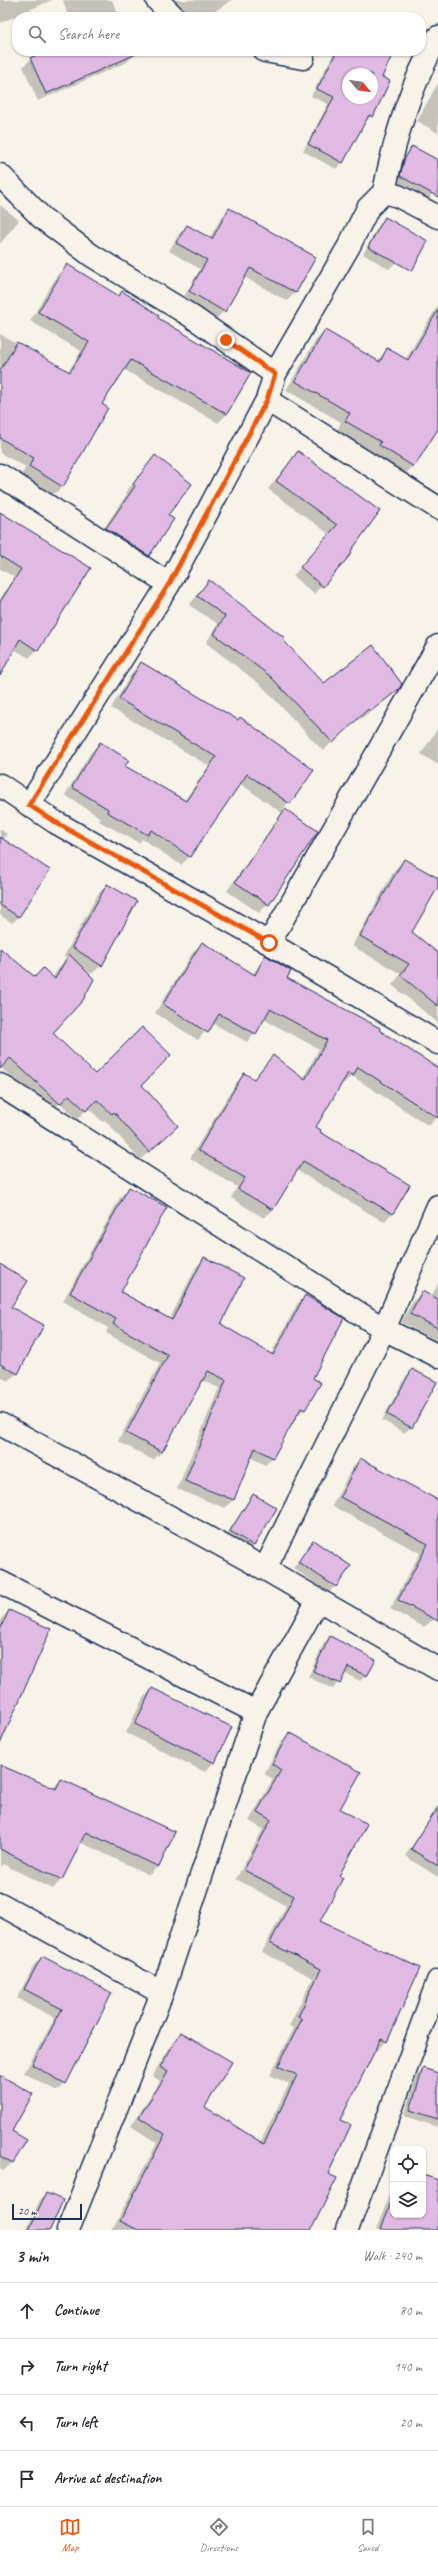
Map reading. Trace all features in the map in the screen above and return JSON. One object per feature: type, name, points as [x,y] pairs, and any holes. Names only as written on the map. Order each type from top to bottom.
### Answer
[{"type":"street","points":[[157,0],[169,12]]},
{"type":"street","points":[[29,805],[169,584],[267,400],[275,374],[350,246],[368,208],[384,192],[396,136],[408,100],[438,37]]},
{"type":"street","points":[[292,56],[303,58]]},
{"type":"street","points":[[0,175],[42,218],[91,255],[188,314],[275,374]]},
{"type":"street","points":[[384,192],[398,196],[438,217]]},
{"type":"street","points":[[267,400],[438,508]]},
{"type":"street","points":[[0,475],[169,584]]},
{"type":"street","points":[[269,943],[438,646]]},
{"type":"street","points":[[0,785],[55,822],[269,943],[438,1043]]},
{"type":"street","points":[[0,1085],[384,1329],[438,1356]]},
{"type":"street","points":[[265,1569],[384,1329],[438,1206]]},
{"type":"street","points":[[0,1424],[265,1569],[438,1669]]},
{"type":"street","points":[[0,1582],[256,1712]]},
{"type":"street","points":[[68,2230],[162,1993],[256,1712],[318,1600]]},
{"type":"street","points":[[0,1904],[162,1993]]},
{"type":"street","points":[[347,2230],[438,1981]]},
{"type":"building","points":[[35,56],[132,56],[46,94],[30,58]]},
{"type":"building","points":[[334,56],[392,56],[382,77],[390,81],[373,117],[369,115],[343,163],[308,144],[334,97],[317,89]]},
{"type":"building","points":[[412,146],[438,160],[438,197],[400,176],[404,160]]},
{"type":"building","points":[[229,208],[316,257],[296,293],[250,268],[225,312],[189,291],[207,260],[176,243],[187,225],[212,239]]},
{"type":"building","points":[[385,217],[428,241],[412,271],[368,247]]},
{"type":"building","points":[[67,264],[119,296],[122,291],[159,315],[158,318],[251,373],[227,414],[131,360],[102,404],[108,408],[63,487],[29,466],[34,458],[0,438],[0,371],[17,342],[70,372],[89,342],[38,312]]},
{"type":"building","points":[[438,310],[438,429],[414,467],[379,445],[381,442],[345,421],[350,413],[295,381],[325,330],[380,362],[387,348],[408,360]]},
{"type":"building","points":[[298,451],[380,511],[351,551],[352,553],[323,587],[300,567],[337,525],[276,481]]},
{"type":"building","points":[[155,455],[192,484],[168,515],[174,519],[149,556],[106,528],[135,486],[133,484]]},
{"type":"building","points":[[0,512],[91,568],[38,651],[20,639],[0,676],[0,602],[21,569],[0,556]]},
{"type":"building","points":[[209,580],[285,638],[284,641],[324,683],[373,645],[402,684],[399,689],[370,712],[368,709],[333,743],[270,676],[214,634],[225,616],[197,596]]},
{"type":"building","points":[[141,662],[238,720],[240,717],[314,770],[290,804],[247,774],[190,857],[151,830],[148,835],[107,812],[108,809],[72,787],[100,742],[129,760],[125,766],[186,801],[216,757],[119,699]]},
{"type":"building","points":[[285,809],[318,831],[269,905],[235,882]]},
{"type":"building","points":[[0,837],[50,870],[19,917],[0,905]]},
{"type":"building","points":[[404,859],[438,878],[438,887],[412,932],[438,953],[438,1006],[400,975],[409,964],[360,936]]},
{"type":"building","points":[[107,884],[137,901],[102,966],[72,947]]},
{"type":"building","points":[[202,942],[255,975],[265,955],[291,971],[287,978],[380,1028],[379,1030],[438,1068],[438,1118],[358,1067],[353,1076],[348,1073],[316,1127],[321,1130],[320,1132],[410,1185],[393,1214],[303,1161],[273,1210],[238,1189],[245,1178],[198,1150],[244,1073],[254,1079],[273,1055],[305,1080],[327,1040],[270,1009],[256,1034],[219,1014],[208,1033],[163,1004]]},
{"type":"building","points":[[0,948],[35,977],[43,968],[55,979],[69,954],[94,979],[83,1000],[53,1033],[95,1074],[142,1027],[171,1055],[142,1085],[178,1126],[149,1152],[114,1112],[112,1114],[97,1100],[86,1111],[69,1095],[60,1104],[10,1058],[0,1069]]},
{"type":"building","points":[[129,1187],[167,1207],[121,1292],[172,1320],[204,1257],[244,1278],[221,1324],[273,1355],[305,1295],[344,1318],[313,1378],[321,1383],[305,1410],[301,1408],[273,1458],[255,1448],[234,1500],[185,1481],[226,1380],[208,1371],[162,1452],[126,1433],[168,1355],[113,1324],[116,1319],[70,1293]]},
{"type":"building","points":[[0,1264],[28,1281],[11,1307],[44,1325],[18,1374],[0,1364]]},
{"type":"building","points":[[422,1291],[438,1299],[438,1328],[410,1314]]},
{"type":"building","points":[[412,1369],[437,1382],[412,1428],[387,1414]]},
{"type":"building","points":[[360,1458],[438,1500],[438,1621],[398,1600],[428,1544],[340,1497]]},
{"type":"building","points":[[253,1494],[277,1508],[254,1546],[230,1531]]},
{"type":"building","points":[[313,1540],[351,1566],[336,1587],[298,1562]]},
{"type":"building","points":[[9,1610],[51,1629],[0,1744],[0,1630]]},
{"type":"building","points":[[330,1636],[376,1660],[367,1676],[348,1667],[340,1684],[313,1671]]},
{"type":"building","points":[[152,1688],[232,1727],[215,1763],[135,1724]]},
{"type":"building","points":[[289,1732],[361,1772],[340,1809],[367,1824],[339,1876],[343,1878],[320,1921],[420,1968],[387,2042],[381,2039],[340,2120],[351,2125],[328,2174],[337,2178],[311,2230],[138,2230],[120,2221],[165,2134],[139,2117],[168,2072],[160,2067],[181,2032],[232,2062],[205,2107],[264,2144],[297,2075],[278,2066],[302,2019],[298,2017],[321,1969],[270,1943],[294,1896],[244,1870],[271,1820],[257,1812],[281,1770],[272,1764]]},
{"type":"building","points":[[0,1765],[56,1789],[61,1779],[175,1832],[159,1867],[86,1832],[62,1880],[0,1849]]},
{"type":"building","points":[[438,1807],[438,1866],[411,1849]]},
{"type":"building","points":[[42,1956],[112,1993],[66,2084],[32,2065],[62,2009],[24,1989]]},
{"type":"building","points":[[423,2068],[438,2073],[438,2119],[410,2110]]},
{"type":"building","points":[[0,2075],[33,2094],[12,2131],[27,2140],[13,2163],[0,2156]]},
{"type":"building","points":[[426,2176],[438,2180],[438,2230],[381,2230],[390,2204],[390,2218],[426,2218]]},
{"type":"building","points":[[46,2193],[63,2200],[50,2230],[29,2230]]},
{"type":"route","points":[[226,340],[275,374],[267,400],[169,584],[29,805],[55,822],[269,943]]}]
